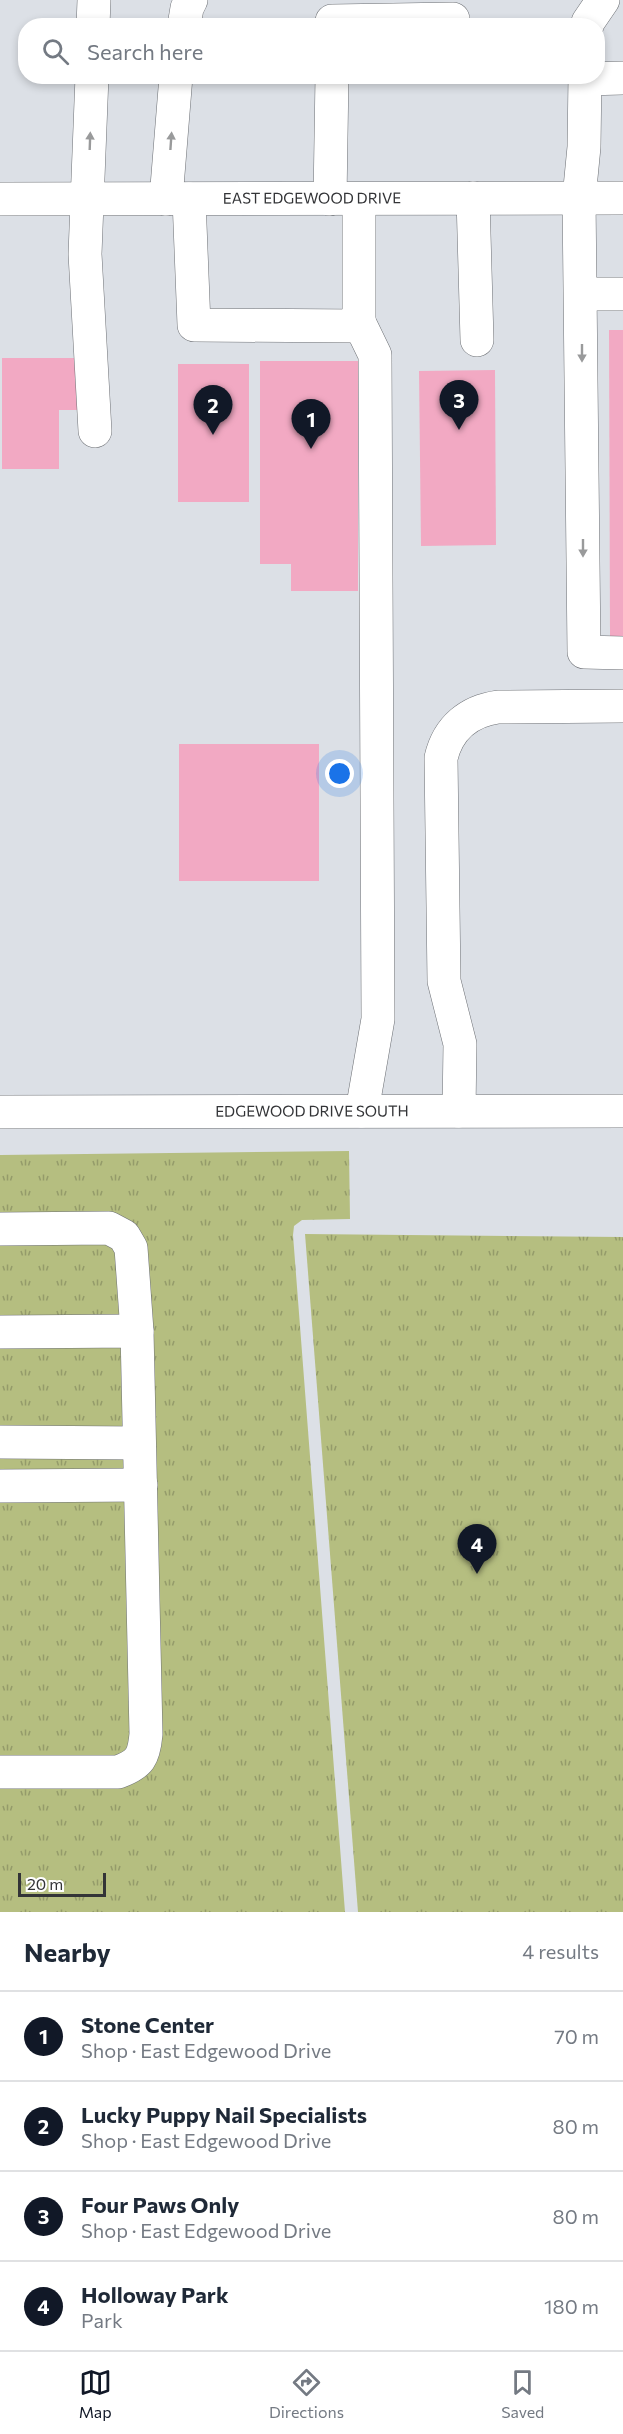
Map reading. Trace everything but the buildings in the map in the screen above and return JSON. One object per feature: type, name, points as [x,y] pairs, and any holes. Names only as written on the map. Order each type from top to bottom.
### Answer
[{"type":"street","points":[[93,18],[94,0]]},
{"type":"street","points":[[185,18],[191,0]]},
{"type":"street","points":[[605,78],[623,78]]},
{"type":"street","points":[[92,84],[85,254],[95,431]]},
{"type":"street","points":[[176,84],[178,199],[194,325],[359,326],[359,322]]},
{"type":"street","points":[[333,84],[359,322],[375,355],[378,1019],[362,1111]]},
{"type":"street","points":[[585,84],[584,147],[579,198],[584,652],[623,653]]},
{"type":"street","points":[[473,198],[477,340]]},
{"type":"street","name":"EAST EDGEWOOD DRIVE","points":[[0,199],[623,198]]},
{"type":"street","points":[[581,294],[623,294]]},
{"type":"street","points":[[459,1111],[460,1044],[444,981],[441,758],[444,744],[452,730],[481,710],[498,706],[623,706]]},
{"type":"street","name":"EDGEWOOD DRIVE SOUTH","points":[[0,1112],[623,1111]]},
{"type":"street","points":[[0,1228],[109,1228],[124,1236],[131,1248],[137,1331],[146,1734],[144,1752],[133,1766],[118,1772],[0,1772]]},
{"type":"street","points":[[0,1332],[137,1331]]},
{"type":"street","points":[[0,1442],[139,1443]]},
{"type":"street","points":[[0,1486],[141,1485]]},
{"type":"green space","points":[[349,1151],[350,1219],[302,1220],[294,1226],[293,1235],[345,1912],[0,1912],[0,1155]]},
{"type":"green space","points":[[305,1234],[623,1237],[623,1912],[358,1912]]},
{"type":"place","name":"Four Paws Only","points":[[459,430]]},
{"type":"place","name":"Lucky Puppy Nail Specialists","points":[[213,435]]},
{"type":"place","name":"Stone Center","points":[[311,449]]},
{"type":"place","name":"Holloway Park","points":[[477,1574]]}]
